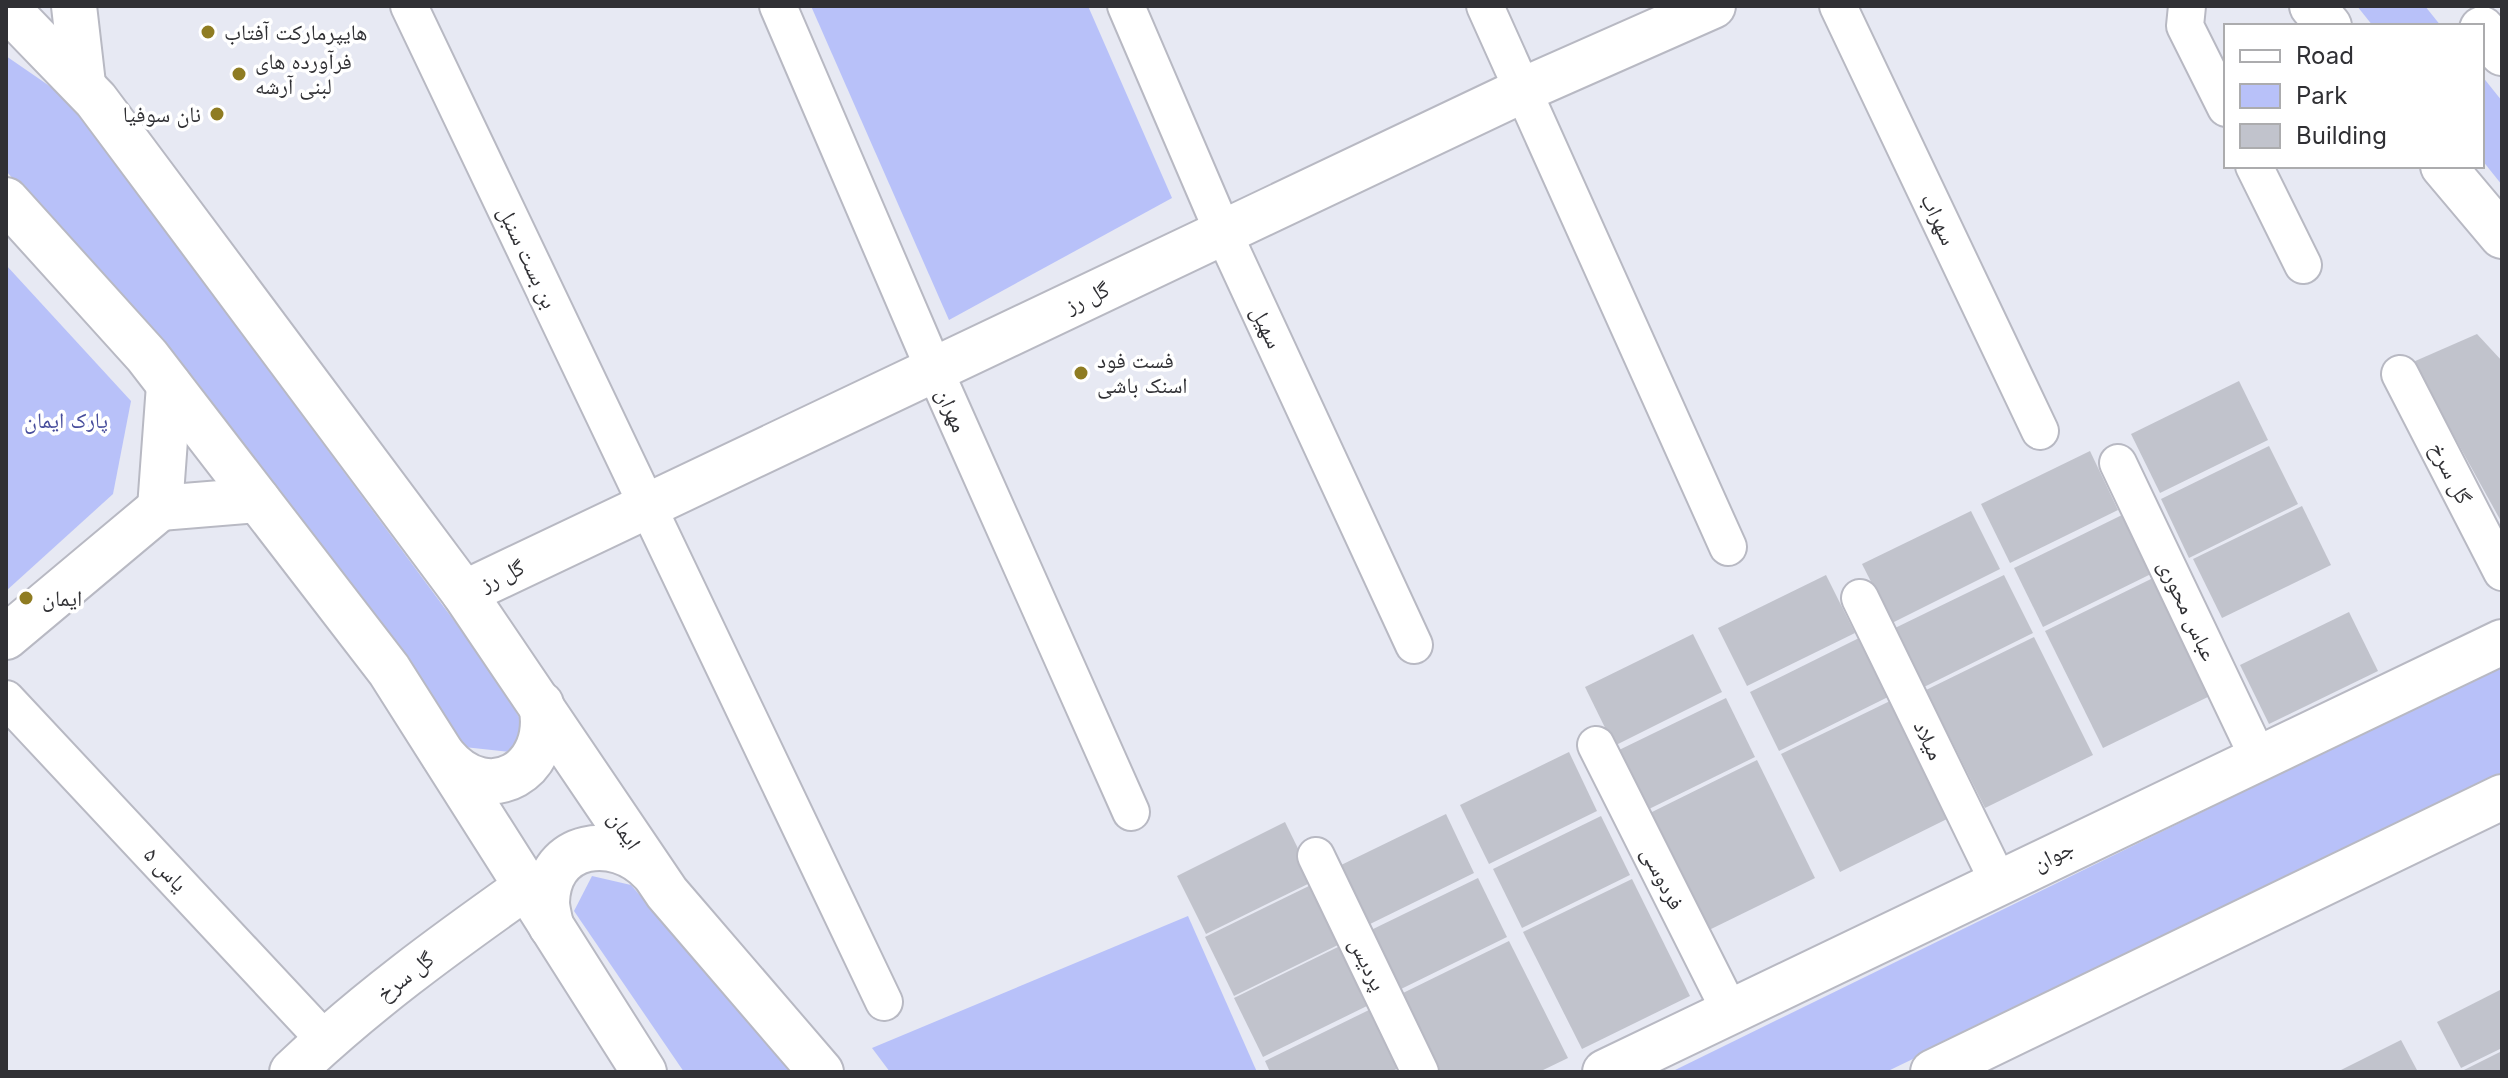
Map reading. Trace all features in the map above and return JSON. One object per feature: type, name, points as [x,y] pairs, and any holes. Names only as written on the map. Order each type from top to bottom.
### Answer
[{"type":"street","points":[[74,6],[83,84]]},
{"type":"street","name":"بن بست سنبل","points":[[409,6],[884,1002]]},
{"type":"street","name":"مهران","points":[[778,6],[934,369],[1131,812]]},
{"type":"street","name":"سهیل","points":[[1126,6],[1223,232],[1414,645]]},
{"type":"street","points":[[1485,6],[1728,547]]},
{"type":"street","name":"گل رز","points":[[464,593],[1523,90],[1713,6]]},
{"type":"street","name":"سهراب","points":[[1838,6],[2040,431]]},
{"type":"street","points":[[2187,6],[2185,26],[2224,104]]},
{"type":"street","points":[[2463,6],[2478,24]]},
{"type":"street","name":"ایمان","points":[[15,23],[83,84],[464,593],[653,872],[821,1072]]},
{"type":"street","points":[[2484,31],[2502,53]]},
{"type":"street","points":[[2255,168],[2303,265]]},
{"type":"street","points":[[2445,168],[2502,236]]},
{"type":"street","points":[[6,200],[169,385],[389,670],[644,1072]]},
{"type":"street","name":"گل سرخ","points":[[2400,374],[2502,572]]},
{"type":"street","points":[[160,508],[169,385]]},
{"type":"street","name":"عباس محوری","points":[[2118,463],[2258,757]]},
{"type":"street","points":[[6,637],[160,508],[258,500]]},
{"type":"street","name":"میلاد","points":[[1860,598],[1998,881]]},
{"type":"street","name":"جوان","points":[[1605,1072],[2502,642]]},
{"type":"street","name":"یاس ۵","points":[[6,699],[325,1040]]},
{"type":"street","points":[[442,754],[456,770],[474,780],[495,781],[515,775],[531,763],[542,745],[545,724],[541,704]]},
{"type":"street","name":"فردوسی","points":[[1596,745],[1730,1011]]},
{"type":"street","points":[[1933,1072],[2502,797]]},
{"type":"street","points":[[551,926],[547,902],[552,878],[566,859],[577,853],[588,848],[612,846],[636,855],[653,872]]},
{"type":"street","name":"پردیس","points":[[1316,856],[1420,1072]]},
{"type":"street","name":"گل سرخ","points":[[292,1072],[325,1040],[428,957],[526,887]]},
{"type":"green space","points":[[811,6],[1088,6],[1172,198],[949,320]]},
{"type":"green space","points":[[2357,6],[2425,6],[2439,24],[2371,24]]},
{"type":"green space","points":[[6,56],[67,98],[498,680],[524,726],[511,752],[464,747],[379,624],[194,378],[6,171]]},
{"type":"green space","points":[[2484,78],[2502,101],[2502,185],[2484,162]]},
{"type":"green space","name":"پارک ایمان","points":[[6,265],[131,401],[113,494],[6,591]]},
{"type":"green space","points":[[2502,665],[2502,774],[1886,1072],[1671,1072]]},
{"type":"green space","points":[[592,876],[631,885],[793,1072],[684,1072],[574,911]]},
{"type":"green space","points":[[1188,916],[1257,1072],[890,1072],[872,1048]]},
{"type":"building","points":[[2477,334],[2502,361],[2502,523],[2413,362]]},
{"type":"building","points":[[2239,381],[2268,440],[2160,493],[2131,434]]},
{"type":"building","points":[[2269,446],[2298,504],[2189,558],[2161,499]]},
{"type":"building","points":[[2090,451],[2118,510],[2010,563],[1981,504]]},
{"type":"building","points":[[2302,506],[2331,565],[2222,618],[2193,559]]},
{"type":"building","points":[[1971,511],[2000,569],[1892,623],[1862,564]]},
{"type":"building","points":[[2122,515],[2151,574],[2043,627],[2014,568]]},
{"type":"building","points":[[1826,575],[1855,633],[1747,686],[1718,628]]},
{"type":"building","points":[[2004,575],[2033,633],[1924,687],[1895,628]]},
{"type":"building","points":[[2153,578],[2212,695],[2103,748],[2045,631]]},
{"type":"building","points":[[2349,612],[2378,671],[2269,724],[2240,665]]},
{"type":"building","points":[[1693,634],[1722,692],[1614,746],[1585,687]]},
{"type":"building","points":[[2034,637],[2093,755],[1985,808],[1926,690]]},
{"type":"building","points":[[1859,638],[1888,697],[1779,751],[1750,692]]},
{"type":"building","points":[[1726,698],[1755,757],[1647,810],[1617,751]]},
{"type":"building","points":[[1890,701],[1949,818],[1840,872],[1781,754]]},
{"type":"building","points":[[1569,752],[1597,811],[1489,864],[1460,805]]},
{"type":"building","points":[[1757,760],[1815,878],[1707,931],[1648,814]]},
{"type":"building","points":[[1446,814],[1474,873],[1366,926],[1337,867]]},
{"type":"building","points":[[1601,816],[1630,875],[1522,928],[1493,869]]},
{"type":"building","points":[[1285,822],[1314,881],[1206,934],[1177,876]]},
{"type":"building","points":[[1478,878],[1507,937],[1399,990],[1369,931]]},
{"type":"building","points":[[1632,879],[1690,996],[1582,1049],[1523,932]]},
{"type":"building","points":[[1313,884],[1342,943],[1234,996],[1205,937]]},
{"type":"building","points":[[1509,941],[1568,1058],[1539,1072],[1440,1072],[1401,994]]},
{"type":"building","points":[[1342,945],[1371,1004],[1263,1057],[1234,998]]},
{"type":"building","points":[[2502,989],[2502,1048],[2461,1068],[2437,1022]]},
{"type":"building","points":[[1373,1008],[1402,1066],[1391,1072],[1270,1072],[1265,1061]]},
{"type":"building","points":[[2401,1040],[2418,1072],[2337,1072]]},
{"type":"building","points":[[2502,1051],[2502,1072],[2460,1072]]},
{"type":"place","name":"هایپرمارکت آفتاب","points":[[208,32]]},
{"type":"place","name":"فرآورده های لبنی آرشه","points":[[239,74]]},
{"type":"place","name":"نان سوفیا","points":[[217,114]]},
{"type":"place","name":"فست فود اسنک باشی","points":[[1081,373]]},
{"type":"place","name":"ایمان","points":[[26,598]]}]
